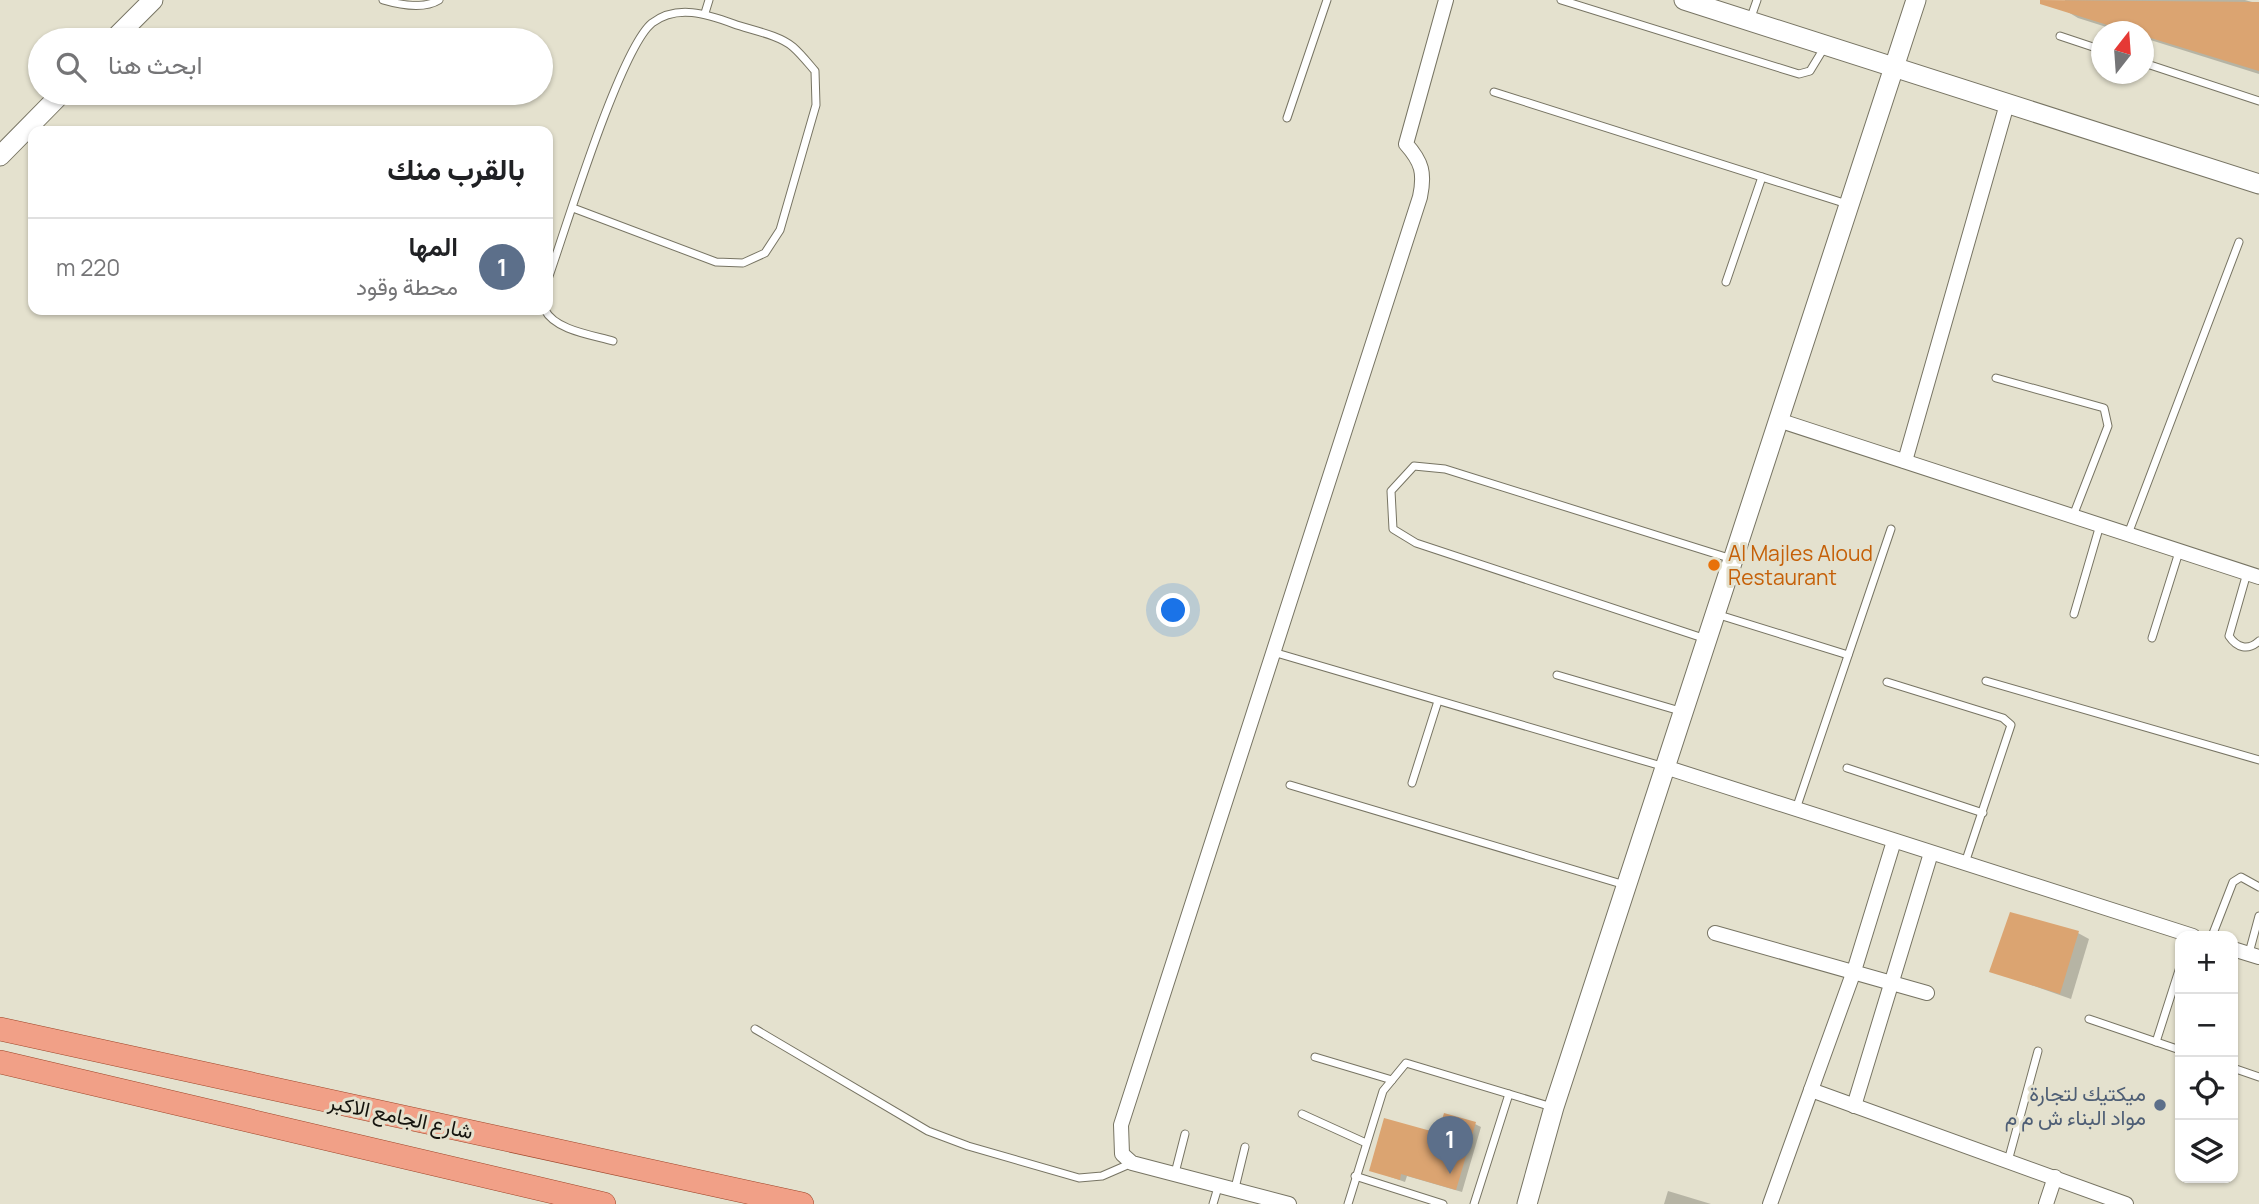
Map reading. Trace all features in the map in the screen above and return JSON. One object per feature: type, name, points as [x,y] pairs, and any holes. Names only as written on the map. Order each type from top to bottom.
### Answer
[{"type":"main road","name":"شارع الجامع الاكبر","points":[[0,1029],[802,1204]]},
{"type":"main road","name":"شارع الجامع الاكبر","points":[[0,1062],[604,1204]]},
{"type":"street","points":[[125,28],[153,0]]},
{"type":"street","points":[[1289,1204],[1132,1163],[1122,1154],[1121,1125],[1420,197],[1424,176],[1422,168],[1419,159],[1406,144],[1446,0]]},
{"type":"street","points":[[1684,0],[2259,184]]},
{"type":"street","points":[[1527,1204],[1554,1107],[1916,0]]},
{"type":"street","points":[[1905,461],[2007,104]]},
{"type":"street","points":[[30,126],[50,105]]},
{"type":"street","points":[[0,156],[28,128]]},
{"type":"street","points":[[1778,420],[2253,575]]},
{"type":"street","points":[[1665,767],[2175,931]]},
{"type":"street","points":[[1770,1204],[1854,971],[1894,841]]},
{"type":"street","points":[[1854,1105],[1931,853]]},
{"type":"street","points":[[1715,933],[1927,993]]},
{"type":"street","points":[[1811,1090],[2126,1204]]},
{"type":"street","points":[[2046,1204],[2055,1177]]},
{"type":"lane","points":[[383,0],[400,5],[431,5],[439,0]]},
{"type":"lane","points":[[705,13],[709,0]]},
{"type":"lane","points":[[1287,118],[1326,0]]},
{"type":"lane","points":[[1562,0],[1799,74],[1811,71],[1826,45]]},
{"type":"lane","points":[[1750,21],[1757,0]]},
{"type":"lane","points":[[553,265],[573,208],[619,81],[639,36],[654,22],[674,13],[705,13],[792,46],[815,71],[816,105],[780,230],[765,253],[743,263],[716,262],[573,208]]},
{"type":"lane","points":[[2060,36],[2091,46]]},
{"type":"lane","points":[[2154,66],[2259,101]]},
{"type":"lane","points":[[1493,92],[1849,205]]},
{"type":"lane","points":[[1727,282],[1762,177]]},
{"type":"lane","points":[[2127,534],[2239,242]]},
{"type":"lane","points":[[548,315],[572,329],[613,341]]},
{"type":"lane","points":[[1996,378],[2104,408],[2108,413],[2108,426],[2073,516]]},
{"type":"lane","points":[[1707,639],[1416,543],[1393,529],[1391,491],[1414,466],[1445,469],[1733,559]]},
{"type":"lane","points":[[2074,614],[2100,525]]},
{"type":"lane","points":[[1796,810],[1891,529]]},
{"type":"lane","points":[[2152,638],[2179,551]]},
{"type":"lane","points":[[2253,575],[2229,636],[2243,648],[2253,646],[2259,640]]},
{"type":"lane","points":[[1715,614],[1848,655]]},
{"type":"lane","points":[[1272,652],[1665,767]]},
{"type":"lane","points":[[1557,675],[1683,712]]},
{"type":"lane","points":[[1986,681],[2259,760]]},
{"type":"lane","points":[[1887,682],[2003,718],[2011,725],[1965,864]]},
{"type":"lane","points":[[1412,783],[1438,701]]},
{"type":"lane","points":[[1847,768],[1983,813]]},
{"type":"lane","points":[[1290,785],[1626,886]]},
{"type":"lane","points":[[2214,931],[2233,882],[2241,877],[2259,887]]},
{"type":"lane","points":[[2254,956],[2259,916]]},
{"type":"lane","points":[[2156,1042],[2175,983]]},
{"type":"lane","points":[[2089,1019],[2175,1048]]},
{"type":"lane","points":[[755,1029],[928,1130],[968,1146],[1079,1178],[1102,1175],[1132,1163]]},
{"type":"lane","points":[[2008,1161],[2038,1051]]},
{"type":"lane","points":[[1315,1057],[1392,1080]]},
{"type":"lane","points":[[1348,1204],[1383,1091],[1406,1063],[1554,1107]]},
{"type":"lane","points":[[2238,1070],[2259,1077]]},
{"type":"lane","points":[[1474,1204],[1509,1094]]},
{"type":"lane","points":[[1302,1114],[1366,1143]]},
{"type":"lane","points":[[1175,1173],[1185,1133]]},
{"type":"lane","points":[[1235,1188],[1245,1147]]},
{"type":"lane","points":[[1355,1176],[1443,1204]]},
{"type":"lane","points":[[1213,1204],[1219,1184]]},
{"type":"building","points":[[2040,0],[2259,2],[2259,71],[2154,39],[2154,21],[2095,21],[2040,4]]},
{"type":"building","points":[[2010,912],[2079,931],[2060,994],[1989,972]]},
{"type":"building","points":[[1444,1113],[1476,1122],[1456,1190],[1401,1174],[1400,1180],[1369,1171],[1384,1118],[1438,1133]]},
{"type":"place","name":"Al Majles Aloud Restaurant","points":[[1714,565]]},
{"type":"place","name":"ميكتيك لتجارة مواد البناء ش م م","points":[[2160,1105]]},
{"type":"place","name":"المه‍ا","points":[[1450,1174]]}]
